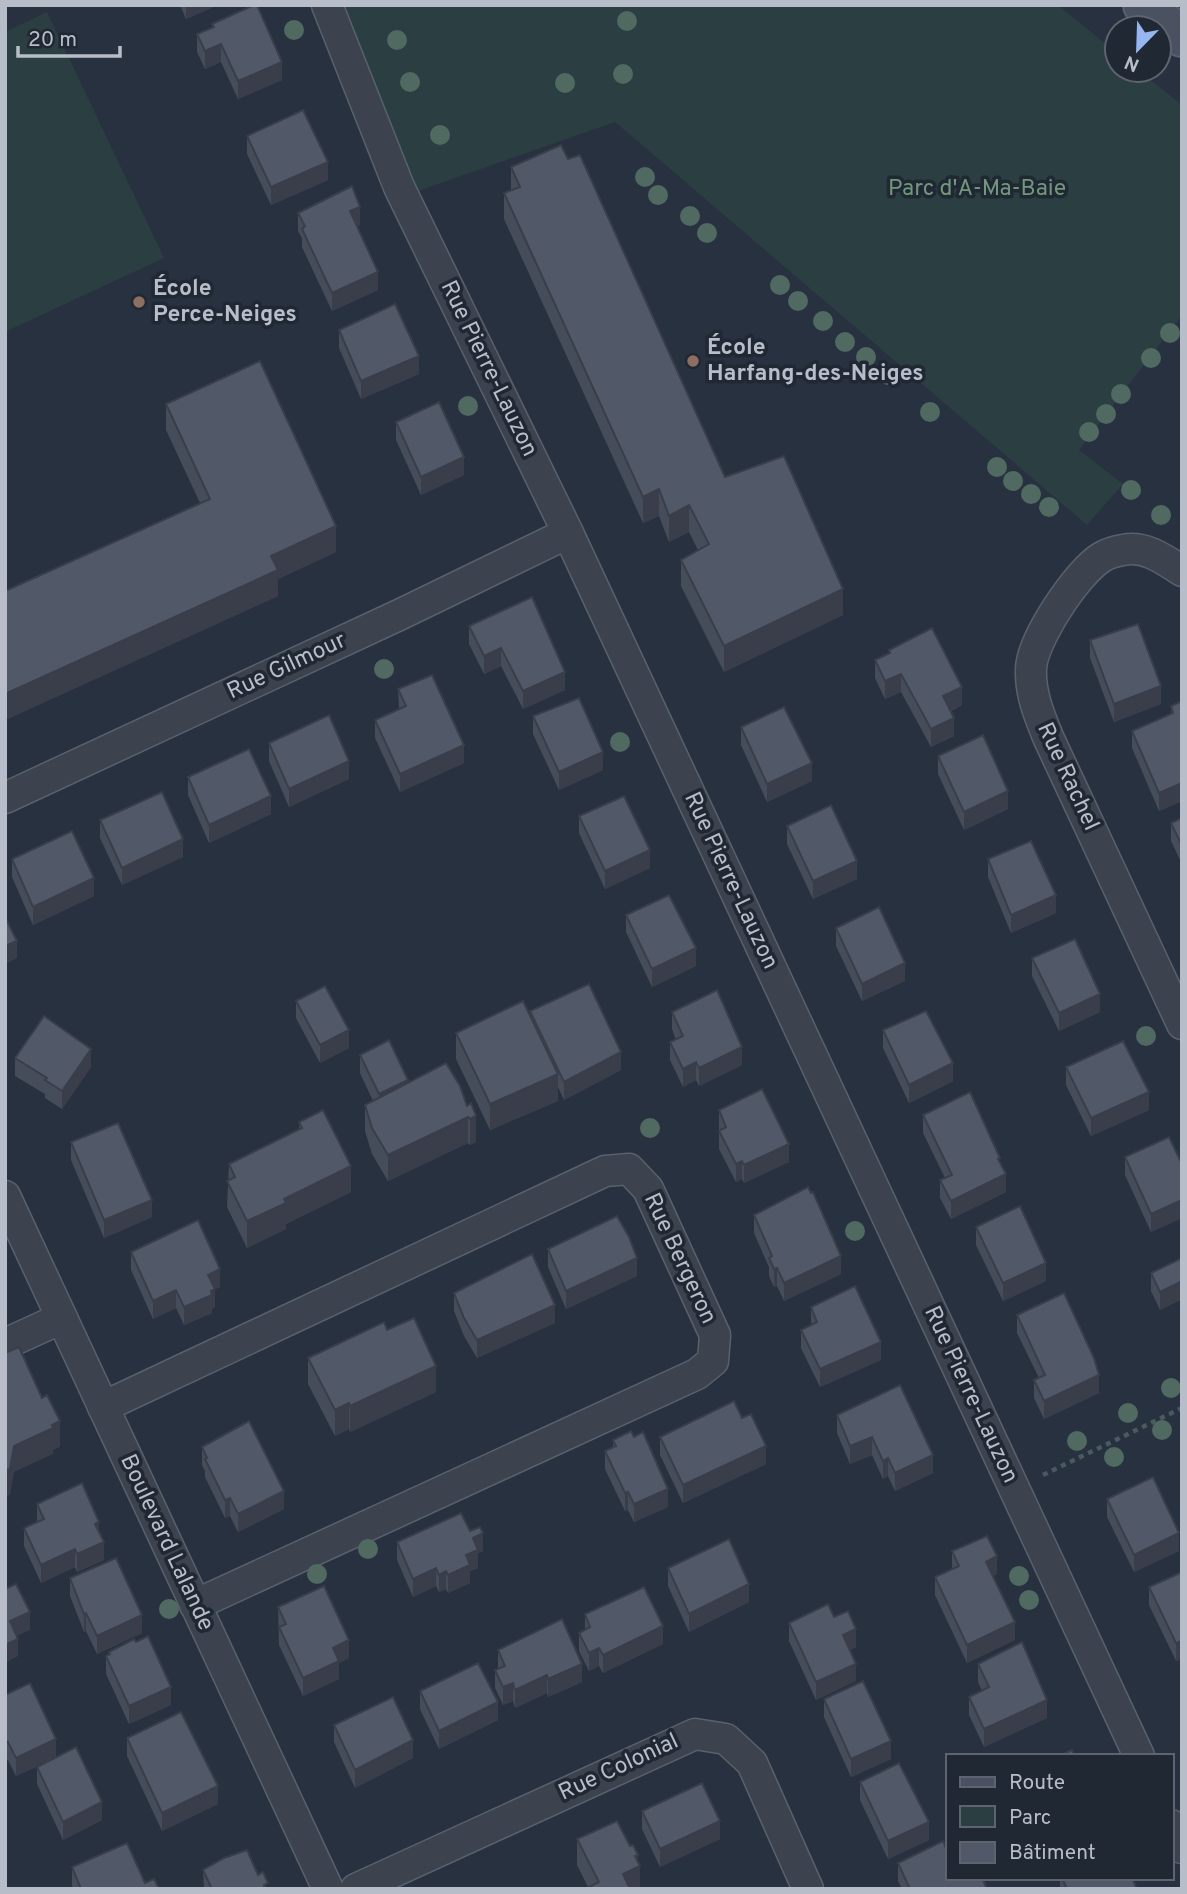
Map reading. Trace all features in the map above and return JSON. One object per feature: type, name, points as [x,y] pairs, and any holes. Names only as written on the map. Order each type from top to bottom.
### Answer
[{"type":"main road","points":[[1143,5],[1182,37]]},
{"type":"street","name":"Rue Pierre-Lauzon","points":[[327,5],[399,187],[568,533],[1138,1754]]},
{"type":"street","name":"Rue Gilmour","points":[[5,798],[399,615],[568,533]]},
{"type":"street","name":"Rue Rachel","points":[[1182,571],[1150,552],[1124,549],[1102,557],[1088,570],[1045,625],[1036,645],[1031,667],[1037,711],[1182,1024]]},
{"type":"street","name":"Rue Bergeron","points":[[103,1407],[604,1171],[629,1169],[648,1189],[715,1335],[713,1361],[684,1380],[195,1605]]},
{"type":"street","name":"Boulevard Lalande","points":[[5,1196],[328,1889]]},
{"type":"street","points":[[5,1344],[62,1318]]},
{"type":"street","name":"Rue Colonial","points":[[356,1889],[695,1734],[726,1739],[752,1763],[808,1889]]},
{"type":"street","points":[[1173,1829],[1182,1848]]},
{"type":"path","points":[[1014,1489],[1182,1408]]},
{"type":"green space","name":"Parc d'A-Ma-Baie","points":[[327,5],[1058,5],[1103,42],[1103,84],[1156,84],[1182,105],[1182,315],[1079,450],[1123,484],[1087,525],[615,122],[404,196]]},
{"type":"green space","points":[[47,12],[164,258],[5,332],[5,32]]},
{"type":"building","points":[[257,5],[282,62],[238,81],[221,44],[205,51],[197,34],[214,27],[212,24]]},
{"type":"building","points":[[303,110],[328,162],[271,187],[247,136]]},
{"type":"building","points":[[561,145],[568,159],[580,155],[725,477],[784,456],[843,589],[724,646],[681,560],[709,544],[689,505],[669,516],[659,489],[643,497],[504,193],[520,187],[511,167]]},
{"type":"building","points":[[352,186],[360,207],[350,211],[378,272],[332,293],[302,229],[305,226],[298,213]]},
{"type":"building","points":[[395,304],[419,356],[361,381],[339,330]]},
{"type":"building","points":[[260,361],[336,526],[271,556],[278,570],[5,694],[5,591],[210,499],[166,404]]},
{"type":"building","points":[[439,402],[464,457],[421,477],[396,422]]},
{"type":"building","points":[[532,597],[565,672],[523,691],[501,648],[484,656],[469,626]]},
{"type":"building","points":[[1138,624],[1161,686],[1114,704],[1090,640]]},
{"type":"building","points":[[932,628],[962,687],[943,696],[954,718],[931,729],[901,674],[885,681],[875,660]]},
{"type":"building","points":[[432,675],[464,745],[400,774],[375,720],[406,706],[398,689]]},
{"type":"building","points":[[579,698],[603,752],[559,772],[533,716]]},
{"type":"building","points":[[1182,701],[1182,783],[1159,793],[1132,731],[1173,713],[1171,706]]},
{"type":"building","points":[[784,707],[812,763],[767,784],[741,727]]},
{"type":"building","points":[[329,715],[349,761],[289,789],[269,743]]},
{"type":"building","points":[[983,735],[1008,791],[964,812],[938,756]]},
{"type":"building","points":[[249,749],[271,796],[209,825],[188,777]]},
{"type":"building","points":[[162,792],[183,839],[122,868],[100,820]]},
{"type":"building","points":[[624,796],[650,850],[605,871],[579,816]]},
{"type":"building","points":[[831,805],[857,861],[813,881],[787,826]]},
{"type":"building","points":[[1182,818],[1182,846],[1171,823]]},
{"type":"building","points":[[72,831],[94,878],[33,907],[12,859]]},
{"type":"building","points":[[1031,841],[1056,895],[1011,915],[988,859]]},
{"type":"building","points":[[669,895],[696,948],[652,969],[626,915]]},
{"type":"building","points":[[879,907],[905,963],[862,984],[836,928]]},
{"type":"building","points":[[5,917],[17,941],[5,946]]},
{"type":"building","points":[[1075,939],[1100,994],[1059,1013],[1032,958]]},
{"type":"building","points":[[589,984],[621,1052],[564,1082],[530,1011]]},
{"type":"building","points":[[325,986],[349,1030],[320,1045],[296,1001]]},
{"type":"building","points":[[717,990],[742,1047],[699,1068],[696,1062],[683,1069],[670,1042],[683,1036],[672,1012]]},
{"type":"building","points":[[523,1001],[558,1074],[490,1104],[456,1033]]},
{"type":"building","points":[[926,1011],[953,1063],[909,1085],[883,1030]]},
{"type":"building","points":[[44,1016],[91,1049],[62,1091],[15,1058]]},
{"type":"building","points":[[389,1040],[408,1080],[379,1094],[360,1055]]},
{"type":"building","points":[[1123,1041],[1149,1092],[1091,1118],[1066,1067]]},
{"type":"building","points":[[446,1063],[460,1086],[467,1106],[471,1103],[476,1116],[470,1119],[468,1117],[388,1155],[372,1128],[365,1105]]},
{"type":"building","points":[[762,1089],[789,1144],[744,1165],[742,1161],[736,1164],[719,1131],[726,1127],[719,1110]]},
{"type":"building","points":[[970,1092],[1006,1174],[951,1201],[940,1180],[952,1175],[923,1115]]},
{"type":"building","points":[[323,1110],[351,1166],[284,1199],[286,1203],[247,1221],[227,1181],[235,1177],[229,1164],[302,1128],[299,1122]]},
{"type":"building","points":[[118,1123],[152,1200],[104,1220],[71,1142]]},
{"type":"building","points":[[1169,1137],[1182,1164],[1182,1200],[1151,1214],[1125,1157]]},
{"type":"building","points":[[808,1187],[811,1193],[813,1192],[841,1256],[784,1283],[769,1258],[772,1256],[754,1215]]},
{"type":"building","points":[[1020,1206],[1046,1263],[1003,1283],[976,1227]]},
{"type":"building","points":[[617,1216],[637,1258],[566,1291],[548,1249]]},
{"type":"building","points":[[198,1220],[220,1269],[208,1275],[215,1289],[211,1291],[212,1295],[184,1307],[176,1290],[153,1301],[131,1252]]},
{"type":"building","points":[[532,1254],[555,1305],[477,1340],[454,1293]]},
{"type":"building","points":[[1182,1258],[1182,1285],[1180,1282],[1160,1292],[1151,1273]]},
{"type":"building","points":[[855,1286],[881,1342],[820,1369],[801,1330],[817,1322],[811,1307]]},
{"type":"building","points":[[1064,1293],[1099,1375],[1044,1401],[1034,1380],[1045,1375],[1017,1315]]},
{"type":"building","points":[[414,1318],[436,1366],[350,1406],[349,1403],[335,1410],[308,1358],[384,1322],[387,1330]]},
{"type":"building","points":[[19,1347],[42,1398],[47,1395],[60,1421],[52,1425],[53,1428],[14,1446],[10,1469],[5,1470],[5,1353]]},
{"type":"building","points":[[900,1385],[933,1455],[895,1473],[888,1458],[883,1461],[872,1437],[850,1446],[837,1415]]},
{"type":"building","points":[[734,1401],[742,1418],[751,1414],[766,1446],[683,1485],[660,1437]]},
{"type":"building","points":[[249,1421],[284,1491],[238,1514],[230,1498],[225,1500],[202,1447]]},
{"type":"building","points":[[631,1431],[634,1437],[643,1432],[668,1489],[634,1504],[628,1492],[625,1493],[605,1451],[616,1446],[613,1440]]},
{"type":"building","points":[[1153,1477],[1179,1533],[1134,1555],[1107,1499]]},
{"type":"building","points":[[82,1483],[99,1522],[95,1524],[104,1542],[77,1554],[75,1549],[41,1565],[24,1528],[44,1519],[37,1504]]},
{"type":"building","points":[[461,1513],[470,1531],[480,1527],[483,1533],[473,1538],[478,1550],[466,1555],[470,1565],[448,1575],[446,1571],[439,1575],[436,1568],[413,1579],[397,1542]]},
{"type":"building","points":[[987,1536],[997,1556],[986,1562],[1015,1622],[967,1645],[935,1577],[959,1566],[952,1551]]},
{"type":"building","points":[[729,1539],[749,1584],[689,1614],[668,1568]]},
{"type":"building","points":[[116,1558],[142,1615],[97,1636],[86,1613],[84,1614],[70,1578]]},
{"type":"building","points":[[1182,1572],[1182,1641],[1176,1643],[1149,1587]]},
{"type":"building","points":[[16,1584],[30,1612],[10,1621],[18,1639],[5,1645],[5,1589]]},
{"type":"building","points":[[324,1586],[349,1640],[333,1648],[339,1661],[303,1678],[279,1627],[286,1624],[278,1607]]},
{"type":"building","points":[[644,1587],[663,1626],[603,1655],[599,1648],[589,1653],[579,1633],[590,1627],[585,1614]]},
{"type":"building","points":[[828,1604],[834,1617],[848,1611],[856,1629],[843,1635],[856,1664],[816,1682],[789,1623]]},
{"type":"building","points":[[562,1619],[582,1664],[548,1679],[547,1675],[515,1690],[513,1683],[503,1687],[495,1670],[505,1666],[498,1650]]},
{"type":"building","points":[[148,1636],[171,1687],[129,1706],[106,1656],[134,1639],[136,1642]]},
{"type":"building","points":[[1022,1642],[1047,1700],[984,1729],[969,1697],[989,1687],[978,1664]]},
{"type":"building","points":[[478,1663],[498,1702],[439,1731],[420,1691]]},
{"type":"building","points":[[863,1681],[891,1741],[851,1759],[824,1699]]},
{"type":"building","points":[[30,1683],[56,1739],[16,1758],[5,1741],[5,1695]]},
{"type":"building","points":[[393,1697],[413,1740],[355,1770],[334,1725]]},
{"type":"building","points":[[181,1712],[218,1786],[162,1813],[127,1738]]},
{"type":"building","points":[[76,1747],[102,1802],[63,1822],[37,1767]]},
{"type":"building","points":[[899,1763],[929,1822],[888,1841],[860,1782]]},
{"type":"building","points":[[702,1783],[720,1821],[660,1849],[642,1811]]},
{"type":"building","points":[[617,1821],[638,1855],[635,1856],[640,1866],[623,1874],[630,1889],[585,1889],[599,1882],[577,1839]]},
{"type":"building","points":[[943,1841],[946,1848],[946,1880],[983,1880],[987,1889],[910,1889],[898,1863]]},
{"type":"building","points":[[127,1843],[145,1883],[154,1879],[159,1889],[81,1889],[72,1867]]},
{"type":"building","points":[[247,1850],[258,1875],[263,1872],[268,1883],[264,1885],[265,1889],[212,1889],[203,1870],[224,1858]]},
{"type":"building","points":[[1063,1880],[1133,1880],[1137,1889],[1067,1889]]},
{"type":"place","name":"École Perce-Neiges","points":[[139,302]]},
{"type":"place","name":"École Harfang-des-Neiges","points":[[693,361]]}]
